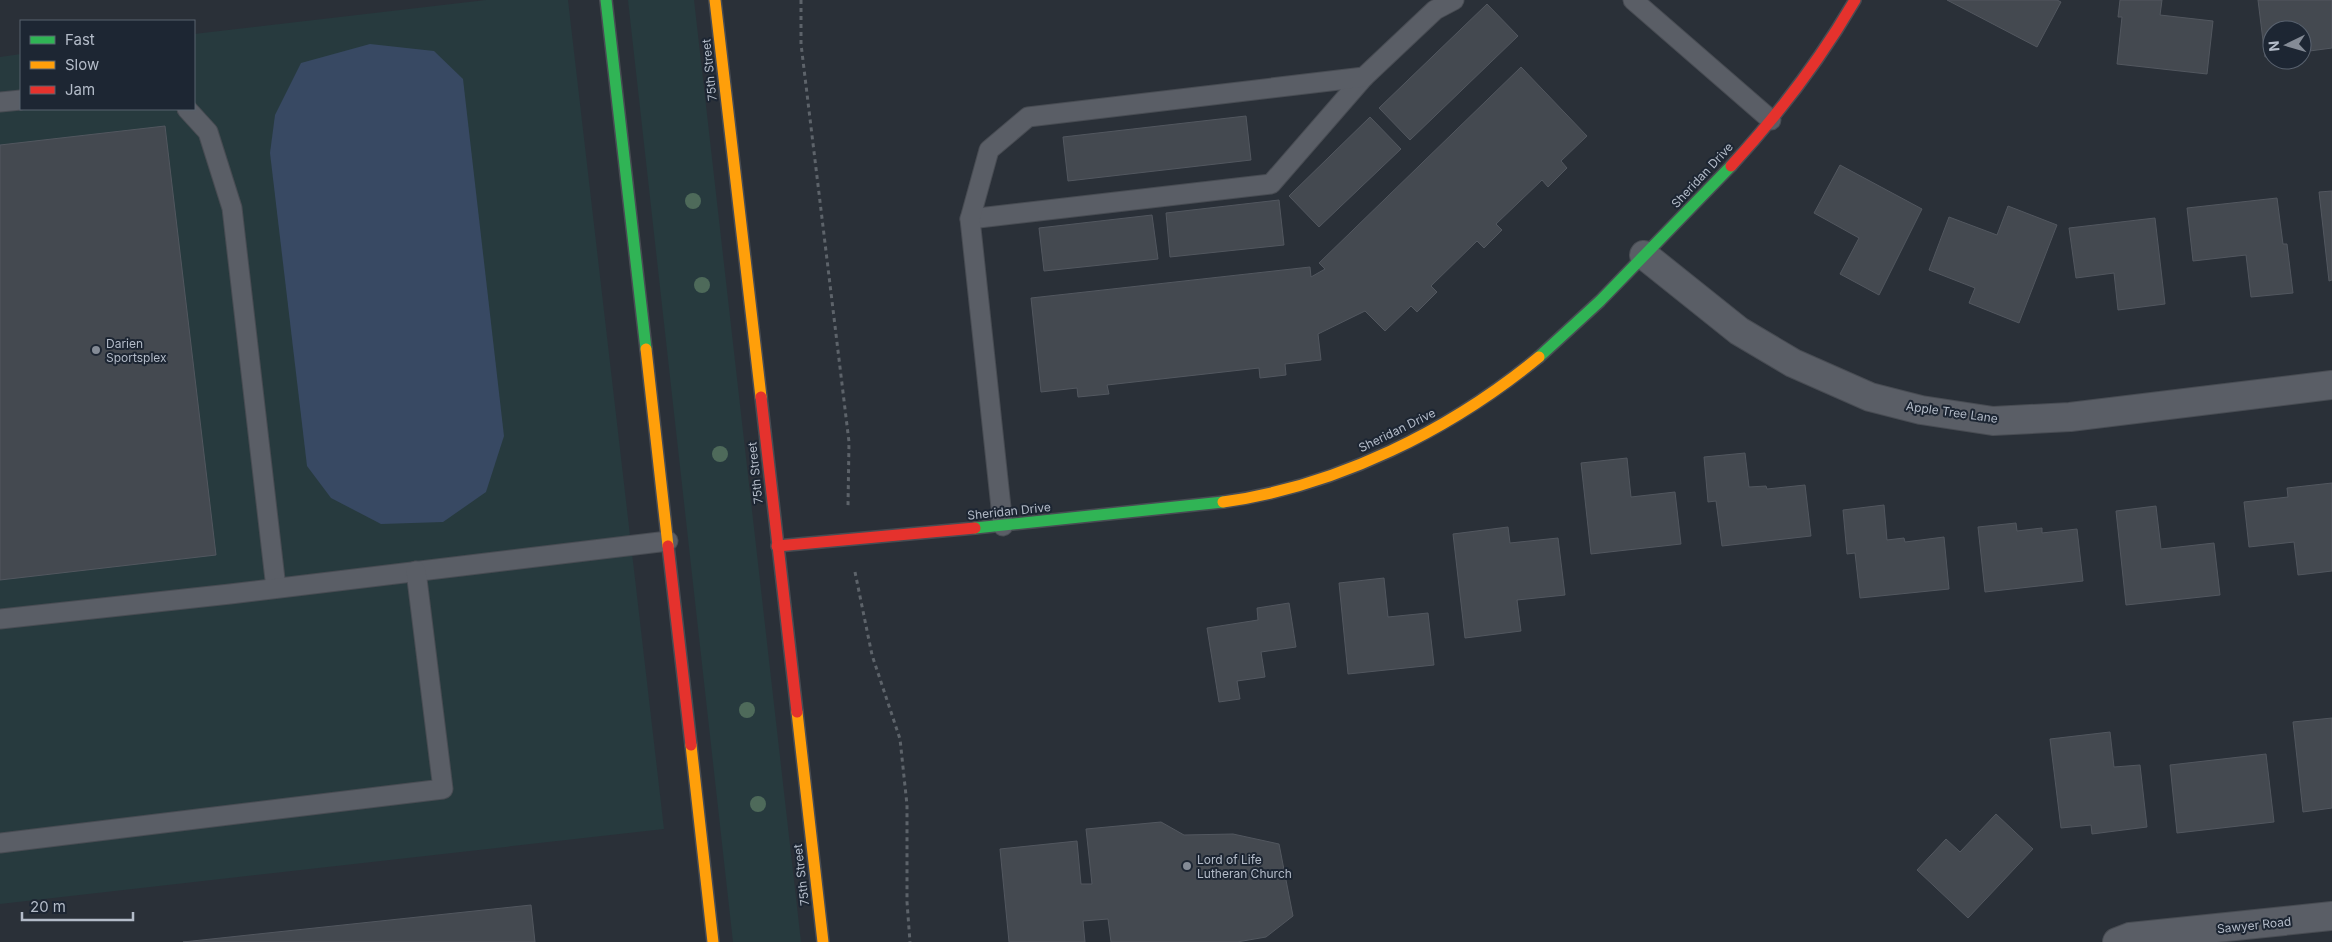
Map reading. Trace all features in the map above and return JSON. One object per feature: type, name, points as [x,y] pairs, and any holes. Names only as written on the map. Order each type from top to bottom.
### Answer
[{"type":"main road","points":[[606,0],[712,942]]},
{"type":"main road","name":"75th Street","points":[[715,0],[823,942]]},
{"type":"main road","name":"Sheridan Drive","points":[[777,546],[1003,526],[1230,501],[1283,490],[1336,474],[1451,418],[1539,357],[1574,326],[1644,255],[1771,120],[1816,61],[1855,0]]},
{"type":"street","name":"Apple Tree Lane","points":[[1644,255],[1738,331],[1793,363],[1870,397],[1921,410],[1993,421],[2070,417],[2332,386]]},
{"type":"street","name":"Sawyer Road","points":[[2116,942],[2130,937],[2332,916]]},
{"type":"lane","points":[[970,220],[1271,184],[1364,77],[1435,10],[1454,0]]},
{"type":"lane","points":[[1633,0],[1771,120]]},
{"type":"lane","points":[[1003,526],[970,220],[989,150],[1028,117],[1364,77]]},
{"type":"lane","points":[[0,102],[20,100]]},
{"type":"lane","points":[[188,110],[208,132],[232,208],[276,588]]},
{"type":"lane","points":[[0,619],[668,541]]},
{"type":"lane","points":[[0,843],[443,790],[416,571]]},
{"type":"path","points":[[801,0],[801,44],[848,442],[848,512]]},
{"type":"path","points":[[856,575],[872,655],[900,739],[907,805],[907,902],[910,942]]},
{"type":"green space","points":[[486,0],[568,0],[664,829],[0,904],[0,57],[20,54],[20,110],[195,110],[195,34]]},
{"type":"green space","points":[[628,0],[694,0],[801,942],[733,942]]},
{"type":"water","points":[[370,44],[434,51],[463,79],[504,436],[486,492],[443,522],[381,524],[331,498],[307,466],[270,153],[275,115],[301,63]]},
{"type":"building","points":[[1947,0],[2057,0],[2061,2],[2037,47]]},
{"type":"building","points":[[2120,0],[2162,0],[2160,15],[2213,21],[2207,74],[2117,64],[2122,17],[2118,17]]},
{"type":"building","points":[[2258,0],[2332,0],[2332,48],[2312,51],[2312,20],[2262,20],[2262,33]]},
{"type":"building","points":[[1487,4],[1518,36],[1410,140],[1379,108]]},
{"type":"building","points":[[1521,67],[1587,136],[1561,161],[1567,168],[1548,187],[1542,180],[1496,224],[1502,230],[1484,248],[1477,241],[1431,286],[1437,292],[1417,312],[1411,306],[1385,331],[1365,311],[1318,334],[1321,360],[1285,364],[1286,375],[1260,378],[1259,368],[1107,385],[1109,394],[1078,397],[1077,388],[1041,392],[1031,298],[1310,267],[1311,277],[1325,269],[1319,263]]},
{"type":"building","points":[[1246,116],[1251,160],[1068,181],[1063,137]]},
{"type":"building","points":[[1370,117],[1401,149],[1319,227],[1289,196]]},
{"type":"building","name":"Darien Sportsplex","points":[[165,126],[216,555],[0,580],[0,145]]},
{"type":"building","points":[[1840,165],[1922,209],[1879,295],[1840,274],[1859,238],[1814,213]]},
{"type":"building","points":[[2332,191],[2332,280],[2329,281],[2319,192]]},
{"type":"building","points":[[2277,198],[2283,244],[2287,244],[2293,293],[2251,297],[2246,255],[2193,261],[2187,208]]},
{"type":"building","points":[[1279,200],[1284,245],[1170,257],[1166,213]]},
{"type":"building","points":[[2008,206],[2057,225],[2019,323],[1969,303],[1975,288],[1929,270],[1949,217],[1997,235]]},
{"type":"building","points":[[1152,215],[1158,259],[1044,271],[1039,228]]},
{"type":"building","points":[[2155,218],[2165,304],[2118,310],[2114,273],[2076,278],[2069,228]]},
{"type":"building","points":[[1745,453],[1749,487],[1766,486],[1767,489],[1805,485],[1811,536],[1722,546],[1716,501],[1708,502],[1704,457]]},
{"type":"building","points":[[1627,458],[1631,497],[1675,492],[1681,544],[1591,554],[1581,463]]},
{"type":"building","points":[[2332,483],[2332,571],[2298,575],[2294,542],[2249,547],[2244,502],[2288,497],[2287,488]]},
{"type":"building","points":[[1884,505],[1887,540],[1904,538],[1905,542],[1944,537],[1949,589],[1860,598],[1855,553],[1847,554],[1843,510]]},
{"type":"building","points":[[2156,506],[2161,549],[2214,543],[2220,595],[2126,605],[2116,511]]},
{"type":"building","points":[[2016,523],[2017,531],[2042,528],[2042,533],[2077,529],[2083,581],[1985,592],[1978,527]]},
{"type":"building","points":[[1508,527],[1510,543],[1558,538],[1565,595],[1517,600],[1521,631],[1465,638],[1453,534]]},
{"type":"building","points":[[1384,578],[1388,617],[1428,613],[1434,665],[1348,674],[1339,583]]},
{"type":"building","points":[[1289,603],[1296,647],[1261,652],[1265,677],[1237,681],[1240,699],[1219,702],[1207,628],[1258,620],[1257,608]]},
{"type":"building","points":[[2332,718],[2332,808],[2303,812],[2293,722]]},
{"type":"building","points":[[2110,732],[2114,767],[2140,765],[2147,827],[2092,834],[2091,825],[2061,828],[2050,739]]},
{"type":"building","points":[[2266,754],[2274,822],[2177,833],[2170,765]]},
{"type":"building","points":[[1996,814],[2033,849],[1968,918],[1917,870],[1946,839],[1960,852]]},
{"type":"building","name":"Lord of Life Lutheran Church","points":[[1161,822],[1184,835],[1233,834],[1279,844],[1293,916],[1266,937],[1237,942],[1111,942],[1108,919],[1083,921],[1085,942],[1009,942],[1000,849],[1077,841],[1081,884],[1092,884],[1086,829]]},
{"type":"building","points":[[531,905],[535,942],[183,942]]},
{"type":"traffic: fast","points":[[606,0],[646,349]]},
{"type":"traffic: fast","points":[[1539,357],[1600,301],[1731,166]]},
{"type":"traffic: fast","points":[[975,528],[1223,502]]},
{"type":"traffic: slow","points":[[715,0],[761,397]]},
{"type":"traffic: slow","points":[[646,349],[668,546]]},
{"type":"traffic: slow","points":[[1223,502],[1266,494],[1308,483],[1391,451],[1430,431],[1468,408],[1505,384],[1539,357]]},
{"type":"traffic: slow","points":[[797,712],[823,942]]},
{"type":"traffic: slow","points":[[691,745],[713,942]]},
{"type":"traffic: jam","points":[[1731,166],[1798,86],[1855,0]]},
{"type":"traffic: jam","points":[[761,397],[797,712]]},
{"type":"traffic: jam","points":[[777,546],[975,528]]},
{"type":"traffic: jam","points":[[668,546],[691,745]]},
{"type":"place","name":"Darien Sportsplex","points":[[96,350]]},
{"type":"place","name":"Lord of Life Lutheran Church","points":[[1187,866]]}]
